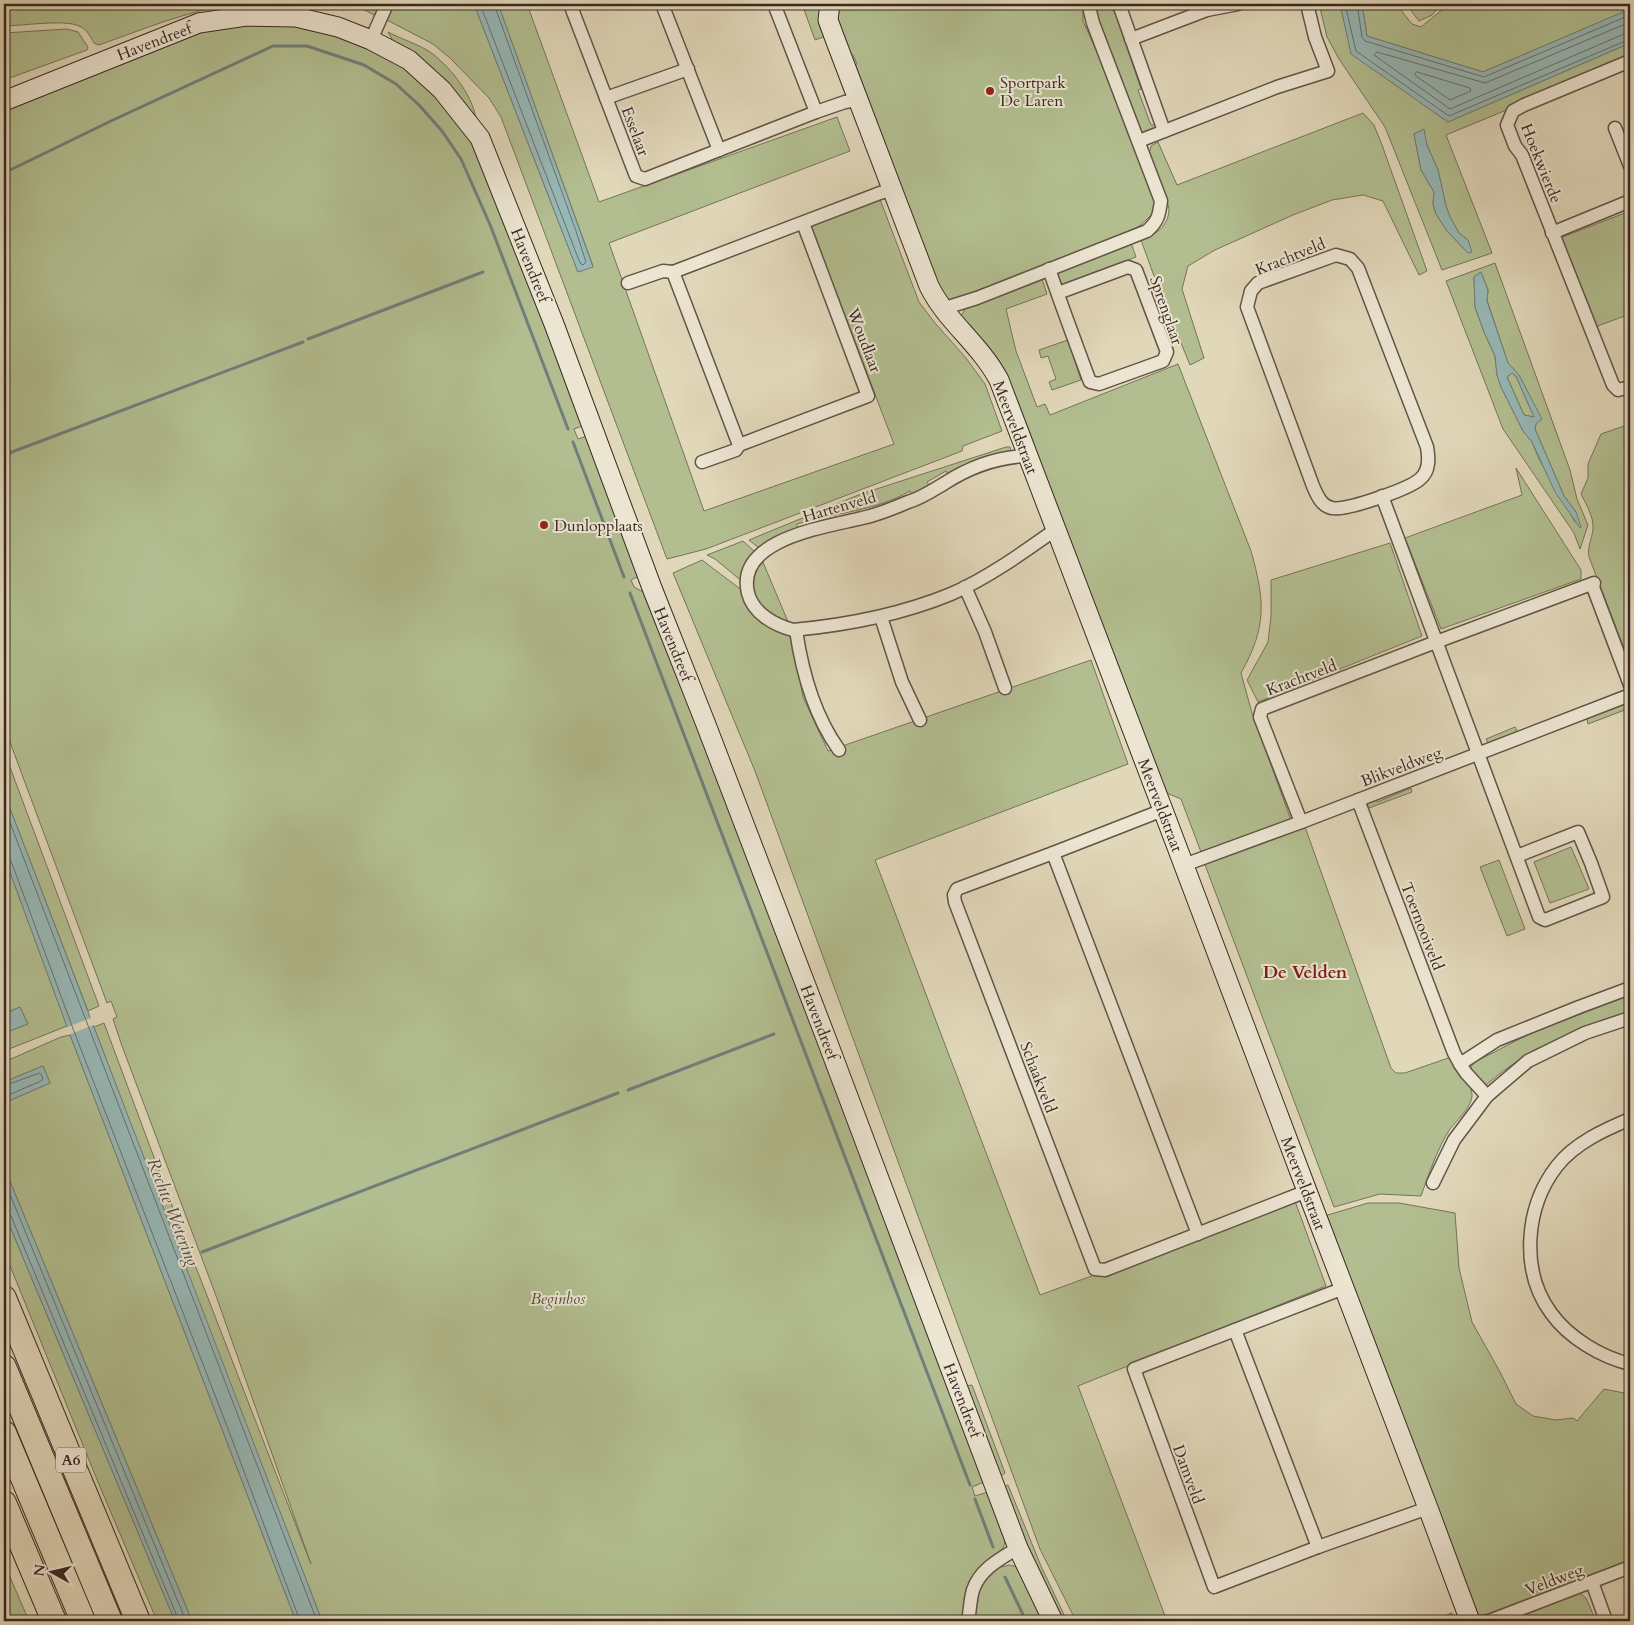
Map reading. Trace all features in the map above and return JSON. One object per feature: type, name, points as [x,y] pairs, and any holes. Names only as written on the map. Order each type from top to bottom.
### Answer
[{"type":"highway","name":"A6","points":[[4,1298],[138,1621]]},
{"type":"highway","name":"A6","points":[[4,1367],[110,1621]]},
{"type":"highway","points":[[4,1433],[83,1621]]},
{"type":"highway","points":[[4,1503],[54,1621]]},
{"type":"street","points":[[371,40],[387,4]]},
{"type":"street","name":"Esselaar","points":[[570,4],[636,176],[645,179],[816,112],[857,100]]},
{"type":"street","points":[[662,4],[719,150]]},
{"type":"street","points":[[774,4],[816,112]]},
{"type":"street","name":"Meerveldstraat","points":[[830,4],[828,20],[929,286],[942,310],[971,340],[994,371],[1016,423],[1470,1621]]},
{"type":"street","points":[[942,310],[1147,231],[1156,223],[1161,201],[1094,23],[1090,11],[1091,4]]},
{"type":"street","points":[[1124,4],[1121,10],[1164,132]]},
{"type":"street","points":[[1131,39],[1208,10],[1238,4]]},
{"type":"street","points":[[1139,141],[1277,87],[1328,70],[1315,37],[1307,4]]},
{"type":"street","name":"Havendreef","points":[[4,100],[200,24],[246,16],[296,17],[338,27],[371,40],[409,60],[442,90],[480,138],[554,324],[652,588],[821,1026],[1018,1548],[1053,1621]]},
{"type":"street","name":"Hoekwierde","points":[[1630,61],[1524,105],[1513,112],[1508,126],[1512,138],[1522,155],[1613,385],[1618,390],[1630,387]]},
{"type":"street","name":"Esselaar","points":[[606,98],[688,69]]},
{"type":"street","name":"Havendreef","points":[[4,96],[30,89]]},
{"type":"street","points":[[1615,128],[1630,166]]},
{"type":"street","points":[[628,284],[663,271],[673,272],[891,190]]},
{"type":"street","points":[[1552,233],[1630,201]]},
{"type":"street","name":"Woudlaar","points":[[702,462],[736,450],[738,445],[868,396],[803,223]]},
{"type":"street","name":"Krachtveld","points":[[1336,255],[1350,259],[1358,268],[1427,447],[1429,458],[1426,472],[1420,480],[1382,496],[1372,501],[1342,508],[1331,508],[1322,502],[1309,477],[1247,307],[1251,291],[1258,283],[1336,255]]},
{"type":"street","name":"Sprenglaar","points":[[1049,269],[1090,382],[1099,384],[1163,361],[1167,352],[1136,270],[1128,267],[1058,293]]},
{"type":"street","points":[[673,272],[738,445]]},
{"type":"street","name":"Hartenveld","points":[[1027,456],[995,460],[975,467],[910,502],[864,518],[808,530],[764,551],[754,560],[749,571],[748,593],[757,610],[765,618],[780,626],[796,630],[881,617],[936,599],[965,587],[1023,554],[1055,530]]},
{"type":"street","points":[[1382,496],[1539,917],[1545,920],[1603,897],[1578,832],[1517,856]]},
{"type":"street","name":"Krachtveld","points":[[1301,822],[1260,717],[1262,709],[1594,582],[1593,587],[1630,685]]},
{"type":"street","points":[[965,587],[985,632],[1004,688]]},
{"type":"street","points":[[881,617],[902,682],[920,720]]},
{"type":"street","points":[[796,630],[803,671],[820,718],[839,750]]},
{"type":"street","name":"Blikveldweg","points":[[1184,865],[1630,695]]},
{"type":"street","name":"Toernooiveld","points":[[1358,800],[1454,1053],[1466,1073],[1487,1096]]},
{"type":"street","name":"Schaakveld","points":[[1163,810],[1054,853],[957,888],[954,895],[955,902],[964,927],[1095,1269],[1105,1270],[1306,1191]]},
{"type":"street","points":[[1054,853],[1198,1234]]},
{"type":"street","points":[[1460,1064],[1497,1040],[1630,988]]},
{"type":"street","points":[[1433,1183],[1454,1140],[1487,1096],[1528,1061],[1585,1033],[1630,1018]]},
{"type":"street","points":[[1630,1119],[1598,1133],[1572,1151],[1558,1165],[1542,1191],[1536,1206],[1531,1238],[1534,1276],[1539,1292],[1551,1314],[1570,1334],[1588,1347],[1630,1364]]},
{"type":"street","name":"Damveld","points":[[1344,1288],[1134,1369],[1214,1588],[1318,1547],[1428,1508]]},
{"type":"street","points":[[1234,1330],[1318,1547]]},
{"type":"street","points":[[968,1621],[973,1590],[980,1576],[991,1564],[1018,1548]]},
{"type":"street","name":"Veldweg","points":[[1489,1621],[1630,1567]]},
{"type":"street","points":[[1592,1582],[1606,1621]]},
{"type":"green space","points":[[4,4],[236,4],[184,15],[99,45],[94,43],[84,29],[72,24],[54,23],[4,26]]},
{"type":"green space","points":[[300,4],[346,4],[340,9]]},
{"type":"green space","points":[[357,4],[381,4],[376,16]]},
{"type":"green space","points":[[391,4],[474,4],[578,272],[593,266],[498,4],[527,4],[599,202],[837,117],[850,151],[609,243],[704,511],[894,444],[810,224],[878,194],[919,302],[966,358],[985,384],[1002,431],[963,446],[962,451],[706,549],[667,559],[501,117],[489,98],[450,58],[433,44],[387,20]]},
{"type":"green space","points":[[802,4],[825,4],[826,36],[815,40]]},
{"type":"green space","points":[[838,4],[1083,4],[1083,21],[1111,83],[1156,203],[1152,214],[1141,225],[1110,242],[948,301],[939,296],[895,188],[865,90],[853,65],[857,64],[853,55],[850,55],[836,22]]},
{"type":"green space","points":[[1095,4],[1113,4],[1111,9],[1115,12],[1141,89],[1138,90],[1151,125],[1156,125],[1153,132],[1146,135],[1139,132],[1097,16]]},
{"type":"green space","points":[[1319,4],[1340,4],[1352,54],[1448,122],[1630,43],[1630,59],[1446,135],[1492,253],[1442,270],[1385,127],[1339,59],[1327,37]],"holes":[[[1423,130],[1427,145],[1438,170],[1450,217],[1459,233],[1468,240],[1468,253],[1447,231],[1436,214],[1433,204],[1434,192],[1421,170],[1414,134]]]},
{"type":"green space","points":[[1362,4],[1396,4],[1412,24],[1421,27],[1449,4],[1621,4],[1624,12],[1483,72],[1367,36]]},
{"type":"green space","points":[[1406,4],[1441,4],[1432,15],[1419,21]]},
{"type":"green space","name":"Beginbos","points":[[267,22],[321,28],[398,62],[421,80],[468,136],[481,159],[585,425],[574,429],[578,439],[587,436],[639,576],[631,580],[634,587],[645,593],[665,637],[984,1482],[972,1487],[975,1496],[988,1492],[1006,1540],[1002,1550],[997,1555],[1002,1567],[1009,1565],[1018,1567],[1043,1621],[322,1621],[94,1027],[104,1023],[168,1195],[311,1564],[215,1293],[122,1046],[113,1019],[117,1017],[111,1001],[107,1003],[4,726],[4,109],[204,30]]},
{"type":"green space","points":[[67,29],[78,32],[88,47],[87,50],[4,80],[4,33]]},
{"type":"green space","points":[[388,32],[425,49],[446,66],[467,94],[472,104],[477,125],[393,41]]},
{"type":"green space","points":[[1363,113],[1374,125],[1427,271],[1419,275],[1383,201],[1363,195],[1332,200],[1293,215],[1215,250],[1188,266],[1182,289],[1204,358],[1190,365],[1141,240],[1160,230],[1166,221],[1169,210],[1149,154],[1151,146],[1158,142],[1177,185]]},
{"type":"green space","points":[[1630,211],[1630,314],[1595,327],[1560,238]]},
{"type":"green space","points":[[1131,243],[1136,257],[1061,285],[1056,270]]},
{"type":"green space","points":[[1495,263],[1570,470],[1577,499],[1588,525],[1580,549],[1574,533],[1503,429],[1446,281]],"holes":[[[1481,272],[1488,290],[1487,300],[1508,363],[1519,375],[1541,419],[1536,424],[1535,429],[1564,496],[1576,512],[1575,522],[1539,459],[1532,442],[1523,431],[1501,387],[1497,375],[1495,356],[1475,307],[1474,277]]]},
{"type":"green space","points":[[1042,279],[1047,294],[1006,309],[1016,351],[1037,407],[1045,404],[1050,415],[1178,364],[1251,551],[1256,569],[1261,599],[1261,614],[1256,642],[1241,673],[1252,713],[1291,820],[1201,852],[1181,799],[1159,790],[1026,439],[961,322],[961,316],[967,306]]},
{"type":"green space","points":[[1068,340],[1081,380],[1052,390],[1049,382],[1056,379],[1048,356],[1041,358],[1039,350]]},
{"type":"green space","points":[[1512,373],[1516,376],[1534,417],[1524,415],[1507,377]]},
{"type":"green space","points":[[1630,424],[1630,664],[1589,557],[1593,524],[1581,494],[1588,478],[1588,464],[1601,434]]},
{"type":"green space","points":[[1010,447],[1012,453],[948,475],[946,471],[927,482],[929,485],[912,496],[910,491],[883,503],[797,524],[797,530],[759,548],[749,540],[861,494]]},
{"type":"green space","points":[[1516,468],[1581,570],[1581,579],[1441,629],[1405,538],[1522,495]]},
{"type":"green space","points":[[743,541],[755,552],[743,582],[715,559],[707,555]]},
{"type":"green space","points":[[1390,543],[1422,636],[1258,702],[1247,680],[1268,642],[1271,617],[1271,580]]},
{"type":"green space","points":[[702,560],[743,591],[791,633],[803,697],[828,751],[1091,660],[1128,764],[875,860],[1040,1295],[1295,1201],[1326,1286],[1078,1386],[1167,1621],[1076,1621],[1040,1549],[755,771],[673,573]]},
{"type":"green space","points":[[762,560],[789,624],[771,618],[755,598],[752,577]]},
{"type":"green space","points":[[1628,702],[1630,708],[1588,724],[1587,718]]},
{"type":"green space","points":[[1515,727],[1518,733],[1489,745],[1486,739]]},
{"type":"green space","points":[[4,751],[99,1006],[88,1011],[4,793]]},
{"type":"green space","points":[[1411,788],[1412,792],[1369,808],[1367,804],[1376,800],[1377,802]]},
{"type":"green space","points":[[1304,824],[1391,1068],[1396,1073],[1405,1073],[1451,1057],[1471,1089],[1472,1099],[1464,1113],[1445,1137],[1421,1196],[1380,1194],[1334,1207],[1204,862]]},
{"type":"green space","points":[[1571,847],[1589,889],[1550,903],[1534,862]]},
{"type":"green space","points":[[4,856],[67,1026],[4,1051],[4,1033],[28,1024],[20,1007],[4,1014]]},
{"type":"green space","points":[[1499,860],[1525,929],[1507,936],[1480,867]]},
{"type":"green space","points":[[1630,995],[1630,1012],[1534,1050],[1486,1085],[1478,1079],[1470,1068],[1475,1062],[1529,1034]]},
{"type":"green space","points":[[70,1035],[296,1621],[192,1621],[4,1167],[4,1103],[50,1083],[43,1066],[4,1082],[4,1062],[61,1037]]},
{"type":"green space","points":[[1368,1203],[1399,1203],[1455,1213],[1459,1268],[1472,1322],[1516,1404],[1533,1416],[1556,1420],[1573,1418],[1577,1421],[1604,1389],[1629,1394],[1630,1392],[1630,1560],[1488,1614],[1478,1615],[1321,1217]]},
{"type":"green space","points":[[4,1212],[175,1621],[157,1621],[98,1482],[4,1251]]},
{"type":"green space","points":[[972,1385],[1005,1473],[1001,1476],[966,1386]]},
{"type":"green space","points":[[1008,1485],[1041,1566],[1067,1621],[1060,1621],[1022,1535],[1005,1486]]},
{"type":"green space","points":[[4,1563],[29,1621],[4,1621]]},
{"type":"green space","points":[[1577,1591],[1586,1598],[1596,1621],[1502,1621]]},
{"type":"green space","points":[[1452,1613],[1455,1621],[1431,1621]]},
{"type":"water","points":[[474,4],[498,4],[593,267],[578,272]]},
{"type":"water","points":[[1340,4],[1362,4],[1367,36],[1483,72],[1630,9],[1630,43],[1448,122],[1351,54]]},
{"type":"water","points":[[1424,129],[1427,145],[1438,170],[1450,217],[1459,233],[1468,240],[1472,252],[1468,253],[1447,231],[1436,214],[1433,204],[1434,192],[1421,170],[1414,134]]},
{"type":"water","points":[[1481,272],[1488,290],[1487,301],[1508,363],[1519,375],[1542,419],[1536,424],[1535,429],[1564,496],[1576,512],[1580,528],[1555,492],[1532,442],[1523,431],[1501,387],[1497,375],[1495,356],[1475,307],[1474,277]],"holes":[[[1512,373],[1516,376],[1534,417],[1524,415],[1507,377]]]},
{"type":"water","points":[[4,793],[322,1621],[296,1621],[70,1035],[4,856]]},
{"type":"water","points":[[20,1007],[28,1024],[4,1033],[4,1014]]},
{"type":"water","points":[[43,1066],[50,1083],[4,1103],[4,1082]]},
{"type":"water","points":[[4,1167],[192,1621],[175,1621],[4,1212]]},
{"type":"pier","points":[[93,1017],[96,1024],[68,1035],[65,1028]]},
{"type":"waterway","points":[[4,173],[273,46],[307,46],[364,65],[396,84],[419,105],[442,131],[461,159],[491,227],[568,429]]},
{"type":"waterway","points":[[308,339],[483,272]]},
{"type":"waterway","points":[[4,455],[303,342]]},
{"type":"waterway","points":[[573,442],[624,577]]},
{"type":"waterway","points":[[630,593],[970,1485]]},
{"type":"waterway","points":[[628,1090],[774,1034]]},
{"type":"waterway","name":"Rechte Wetering","points":[[202,1252],[618,1093]]},
{"type":"waterway","points":[[975,1499],[993,1547]]},
{"type":"waterway","points":[[1005,1577],[1026,1621]]},
{"type":"place","name":"Sportpark De Laren","points":[[990,91]]},
{"type":"place","name":"Dunlopplaats","points":[[544,525]]},
{"type":"district","name":"De Velden","points":[[1305,972]]}]
